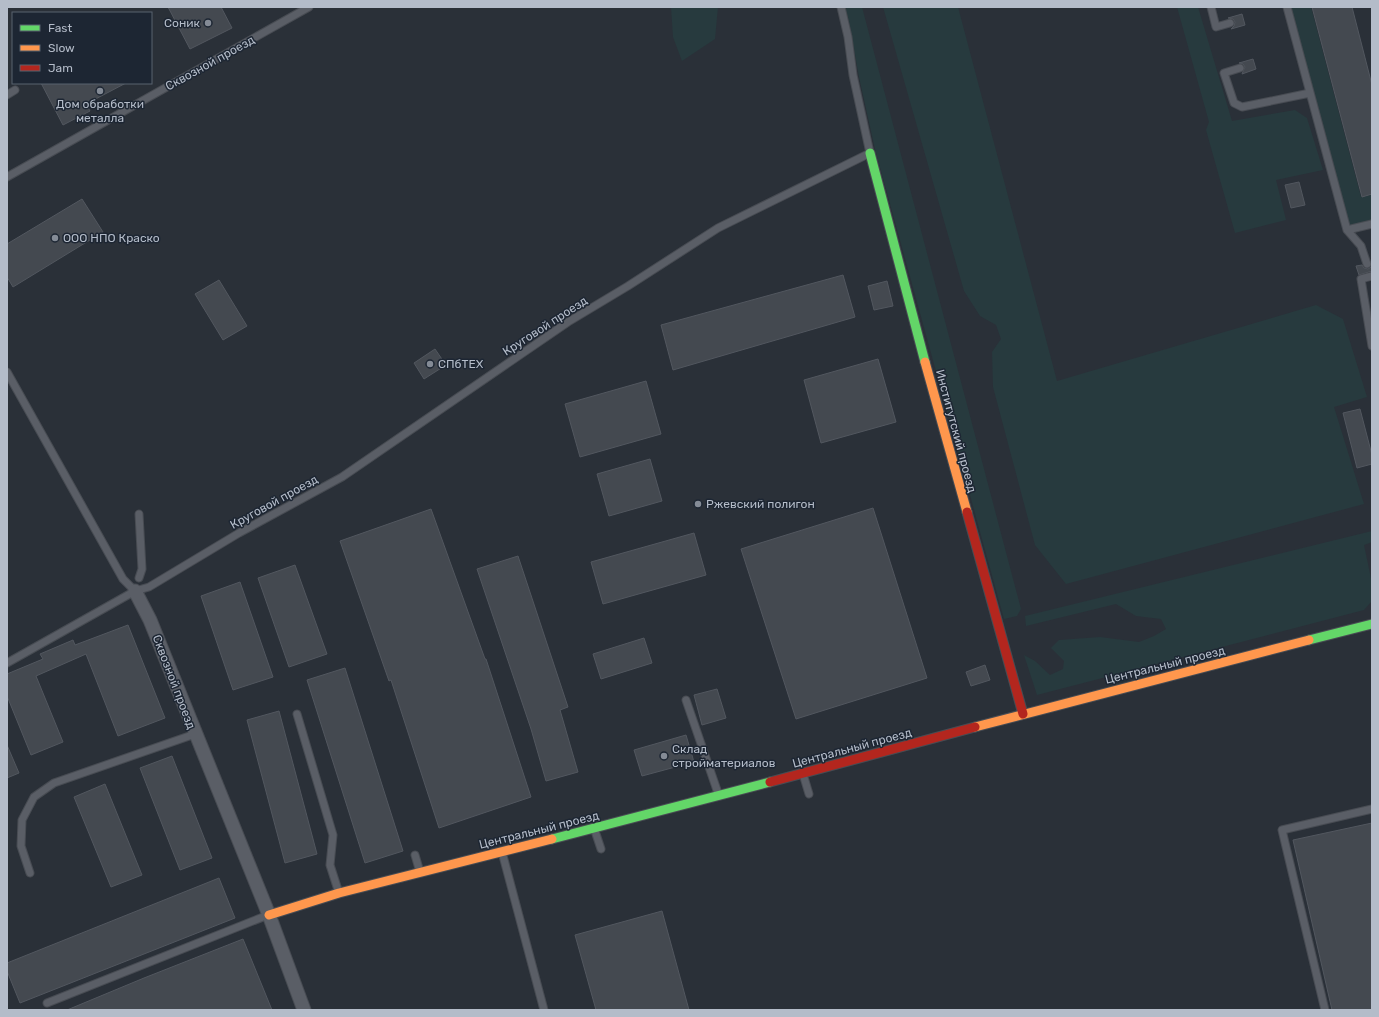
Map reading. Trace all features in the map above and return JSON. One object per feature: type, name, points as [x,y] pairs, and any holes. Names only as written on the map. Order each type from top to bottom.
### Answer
[{"type":"street","name":"Институтский проезд","points":[[870,153],[924,371],[1023,714]]},
{"type":"street","name":"Сквозной проезд","points":[[135,591],[150,620],[269,915],[304,1010]]},
{"type":"street","name":"Центральный проезд","points":[[269,915],[339,893],[719,796],[1023,714],[1372,624]]},
{"type":"lane","name":"Сквозной проезд","points":[[7,177],[309,7]]},
{"type":"lane","points":[[840,7],[848,37],[853,74],[870,153]]},
{"type":"lane","points":[[1211,7],[1216,27],[1230,23]]},
{"type":"lane","points":[[1287,7],[1347,230],[1361,246],[1367,264]]},
{"type":"lane","points":[[1240,68],[1224,73],[1234,103],[1242,107],[1310,93]]},
{"type":"lane","points":[[7,95],[15,90]]},
{"type":"lane","name":"Круговой проезд","points":[[7,663],[135,591],[149,587],[240,533],[342,477],[568,322],[628,286],[718,228],[870,153]]},
{"type":"lane","points":[[1347,230],[1372,224]]},
{"type":"lane","points":[[1372,276],[1360,279],[1372,346]]},
{"type":"lane","name":"Сквозной проезд","points":[[7,372],[123,579],[135,591]]},
{"type":"lane","points":[[139,578],[142,569],[140,514]]},
{"type":"lane","points":[[686,700],[719,796]]},
{"type":"lane","points":[[297,714],[332,835],[330,866],[339,893]]},
{"type":"lane","points":[[30,873],[20,846],[22,820],[34,797],[54,783],[195,734]]},
{"type":"lane","points":[[803,774],[809,794]]},
{"type":"lane","points":[[1325,1010],[1282,830],[1372,809]]},
{"type":"lane","points":[[594,828],[601,849]]},
{"type":"lane","points":[[502,852],[544,1010]]},
{"type":"lane","points":[[415,855],[420,872]]},
{"type":"lane","points":[[47,1003],[269,915]]},
{"type":"green space","points":[[671,7],[718,7],[715,39],[682,61],[673,37]]},
{"type":"green space","points":[[845,7],[862,7],[1021,609],[1017,616],[1004,619],[875,149]]},
{"type":"green space","points":[[883,7],[958,7],[1057,381],[1316,305],[1343,319],[1367,397],[1334,407],[1364,504],[1066,584],[1035,545],[993,387],[992,352],[1001,339],[996,325],[980,316],[964,291]]},
{"type":"green space","points":[[1177,7],[1198,7],[1232,121],[1295,110],[1307,118],[1323,170],[1276,180],[1286,220],[1235,233],[1206,130],[1209,122]]},
{"type":"green space","points":[[1288,7],[1311,7],[1361,197],[1372,195],[1372,221],[1348,227]]},
{"type":"green space","points":[[1372,531],[1372,542],[1364,545],[1372,583],[1372,601],[1364,610],[1037,695],[1024,655],[1035,661],[1050,675],[1063,669],[1064,661],[1051,648],[1059,640],[1100,637],[1139,642],[1166,629],[1161,619],[1136,616],[1116,604],[1026,626],[1025,616]]},
{"type":"building","points":[[168,7],[221,7],[232,28],[190,49]]},
{"type":"building","points":[[1312,7],[1352,7],[1372,85],[1372,194],[1362,197]]},
{"type":"building","points":[[1242,14],[1245,25],[1231,29],[1235,22],[1233,19],[1228,18]]},
{"type":"building","points":[[1253,59],[1256,69],[1242,74],[1245,67],[1243,64],[1239,63]]},
{"type":"building","points":[[42,84],[124,84],[86,104],[90,111],[63,125]]},
{"type":"building","points":[[1299,182],[1305,205],[1291,208],[1285,185]]},
{"type":"building","name":"ООО НПО Краско","points":[[82,199],[103,232],[13,287],[7,277],[7,244]]},
{"type":"building","points":[[1372,263],[1372,271],[1359,275],[1356,266],[1362,265],[1364,268],[1368,269],[1371,267]]},
{"type":"building","points":[[843,275],[855,317],[673,370],[661,325]]},
{"type":"building","points":[[219,280],[247,326],[223,340],[195,294]]},
{"type":"building","points":[[887,281],[893,306],[874,310],[868,286]]},
{"type":"building","name":"СПбТЕХ","points":[[435,349],[446,365],[424,379],[414,363]]},
{"type":"building","points":[[878,359],[896,422],[821,443],[804,380]]},
{"type":"building","points":[[646,381],[661,434],[580,457],[565,404]]},
{"type":"building","points":[[1360,409],[1372,455],[1372,464],[1357,468],[1343,413]]},
{"type":"building","points":[[650,459],[662,501],[609,516],[597,474]]},
{"type":"building","points":[[873,508],[927,678],[796,719],[741,549]]},
{"type":"building","points":[[431,509],[486,659],[531,797],[439,828],[391,680],[389,681],[340,541]]},
{"type":"building","points":[[694,533],[706,575],[603,604],[591,562]]},
{"type":"building","points":[[518,556],[568,707],[560,710],[578,772],[546,781],[531,729],[477,569]]},
{"type":"building","points":[[295,565],[327,654],[289,667],[258,578]]},
{"type":"building","points":[[240,582],[273,677],[233,690],[201,596]]},
{"type":"building","points":[[128,625],[165,718],[118,736],[86,654],[36,676],[63,742],[31,755],[7,696],[7,674],[43,659],[40,654],[73,640],[75,645]]},
{"type":"building","points":[[644,638],[652,663],[601,679],[593,654]]},
{"type":"building","points":[[985,665],[990,680],[971,686],[966,672]]},
{"type":"building","points":[[345,668],[403,851],[365,863],[307,680]]},
{"type":"building","points":[[717,689],[726,718],[702,725],[694,695]]},
{"type":"building","points":[[279,711],[317,854],[285,863],[247,720]]},
{"type":"building","name":"Склад стройматериалов","points":[[686,735],[694,762],[642,776],[634,750]]},
{"type":"building","points":[[7,745],[19,773],[7,778]]},
{"type":"building","points":[[172,756],[212,858],[180,870],[140,768]]},
{"type":"building","points":[[105,784],[142,875],[111,887],[74,797]]},
{"type":"building","points":[[1372,823],[1372,1010],[1332,1010],[1293,840]]},
{"type":"building","points":[[219,878],[235,918],[20,1003],[7,971],[7,963]]},
{"type":"building","points":[[662,911],[689,1010],[596,1010],[575,935]]},
{"type":"building","points":[[243,939],[272,1010],[67,1010],[144,978]]},
{"type":"traffic: fast","points":[[870,153],[925,362]]},
{"type":"traffic: fast","points":[[1309,640],[1372,624]]},
{"type":"traffic: fast","points":[[552,839],[770,782]]},
{"type":"traffic: slow","points":[[925,362],[967,512]]},
{"type":"traffic: slow","points":[[975,727],[1309,640]]},
{"type":"traffic: slow","points":[[269,915],[339,893],[552,839]]},
{"type":"traffic: jam","points":[[967,512],[1023,714]]},
{"type":"traffic: jam","points":[[770,782],[975,727]]},
{"type":"place","name":"Соник","points":[[208,23]]},
{"type":"place","name":"Дом обработки металла","points":[[100,91]]},
{"type":"place","name":"ООО НПО Краско","points":[[55,238]]},
{"type":"place","name":"СПбТЕХ","points":[[430,364]]},
{"type":"place","name":"Ржевский полигон","points":[[698,504]]},
{"type":"place","name":"Склад стройматериалов","points":[[664,756]]}]
